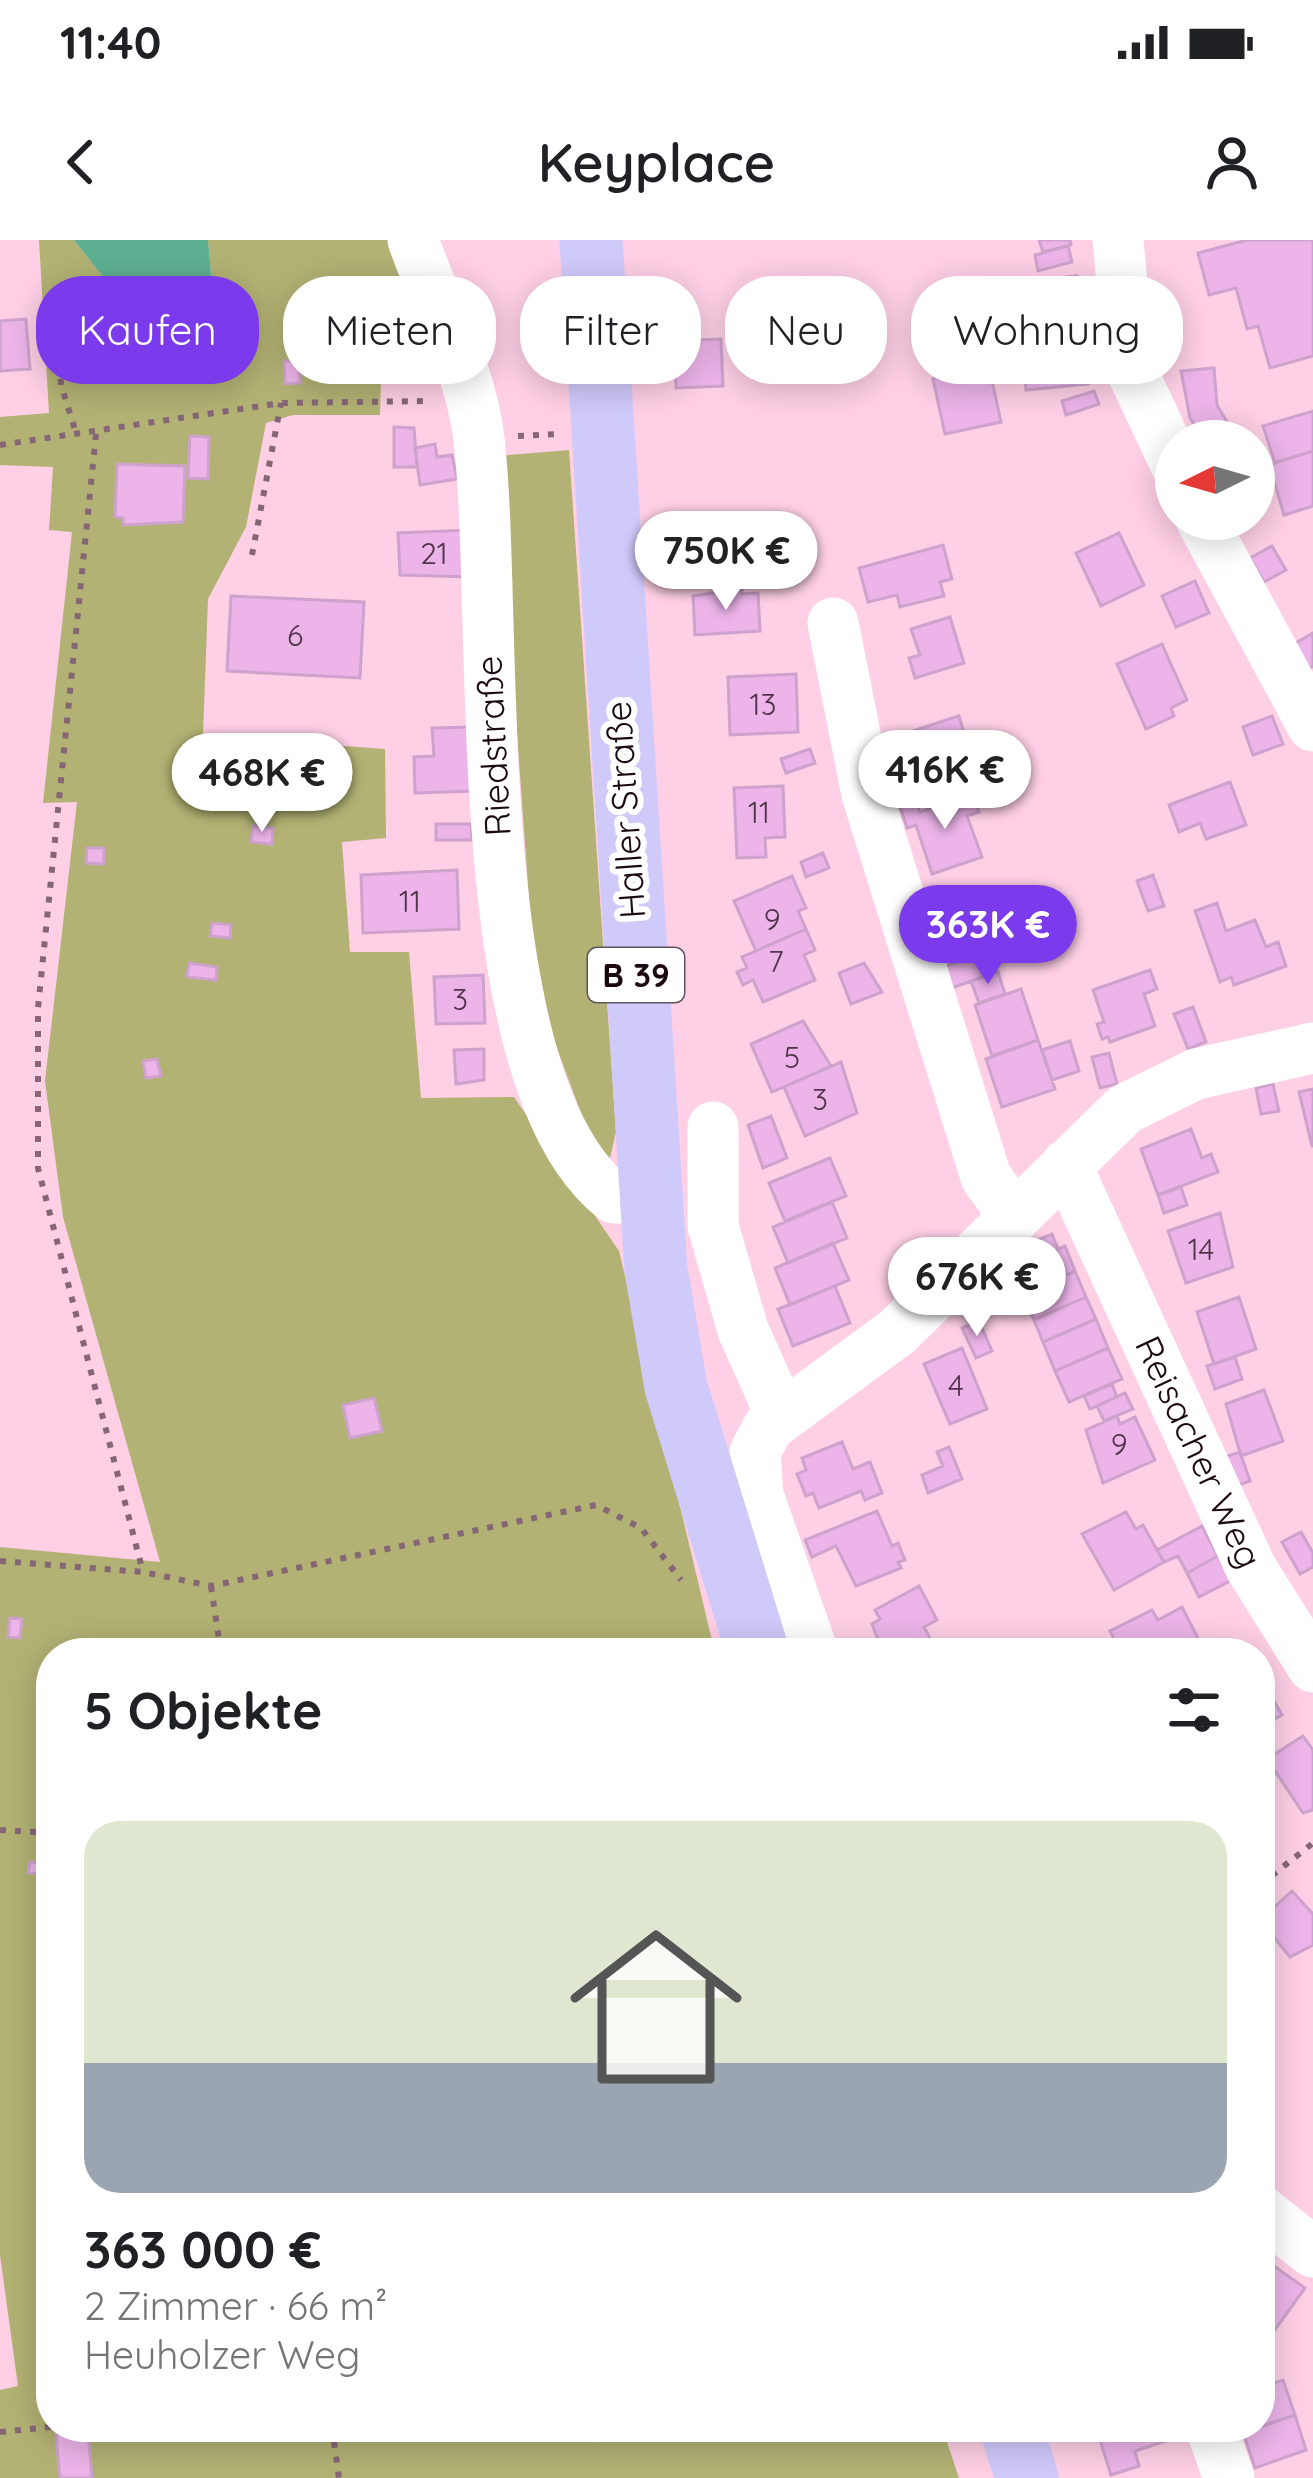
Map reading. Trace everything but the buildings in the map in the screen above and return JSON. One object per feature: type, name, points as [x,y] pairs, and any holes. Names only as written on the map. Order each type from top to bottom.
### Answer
[{"type":"main road","name":"Haller Straße","points":[[591,240],[650,1199],[676,1387],[753,1638]]},
{"type":"main road","points":[[1016,2442],[1027,2478]]},
{"type":"street","name":"Riedstraße","points":[[413,240],[474,419],[503,913],[527,1034],[579,1164],[614,1198],[650,1199]]},
{"type":"street","points":[[1118,240],[1130,367],[1155,420]]},
{"type":"street","points":[[1212,540],[1313,726]]},
{"type":"street","points":[[833,622],[867,794],[986,1177],[1016,1217]]},
{"type":"street","points":[[768,1434],[897,1332],[1125,1109],[1196,1074],[1313,1048]]},
{"type":"street","points":[[713,1127],[713,1226],[768,1434],[758,1495],[808,1638]]},
{"type":"street","name":"Reisacher Weg","points":[[1066,1165],[1251,1568],[1313,1667]]},
{"type":"street","points":[[1275,2222],[1313,2252]]},
{"type":"street","points":[[1216,2442],[1229,2478]]},
{"type":"path","points":[[61,384],[77,436]]},
{"type":"path","points":[[252,555],[281,403]]},
{"type":"path","points":[[0,445],[281,403],[601,433]]},
{"type":"path","points":[[96,434],[38,1008],[38,1168],[143,1572]]},
{"type":"path","points":[[0,1562],[143,1572],[211,1586],[596,1505],[641,1528],[678,1573],[685,1591]]},
{"type":"path","points":[[211,1586],[219,1638]]},
{"type":"path","points":[[0,1830],[36,1832]]},
{"type":"path","points":[[1275,1873],[1313,1843]]},
{"type":"path","points":[[0,2432],[36,2428]]},
{"type":"path","points":[[334,2442],[339,2478]]},
{"type":"shaded area","points":[[39,240],[74,240],[102,276],[41,276]]},
{"type":"shaded area","points":[[74,240],[208,240],[211,276],[102,276]]},
{"type":"shaded area","points":[[208,240],[397,240],[412,276],[283,276],[283,384],[381,384],[380,415],[293,415],[266,423],[246,527],[208,599],[203,735],[385,749],[386,838],[342,842],[350,952],[409,952],[421,1098],[514,1097],[619,1251],[711,1638],[36,1638],[36,2442],[947,2442],[959,2478],[0,2478],[0,2390],[18,2386],[0,2255],[0,1547],[160,1562],[63,1217],[45,1081],[77,802],[43,803],[72,532],[49,530],[53,467],[0,465],[0,417],[49,413],[47,384],[259,384],[259,276],[211,276]]},
{"type":"shaded area","points":[[569,450],[616,1132],[610,1158],[595,1151],[551,1032],[531,927],[497,456]]}]
